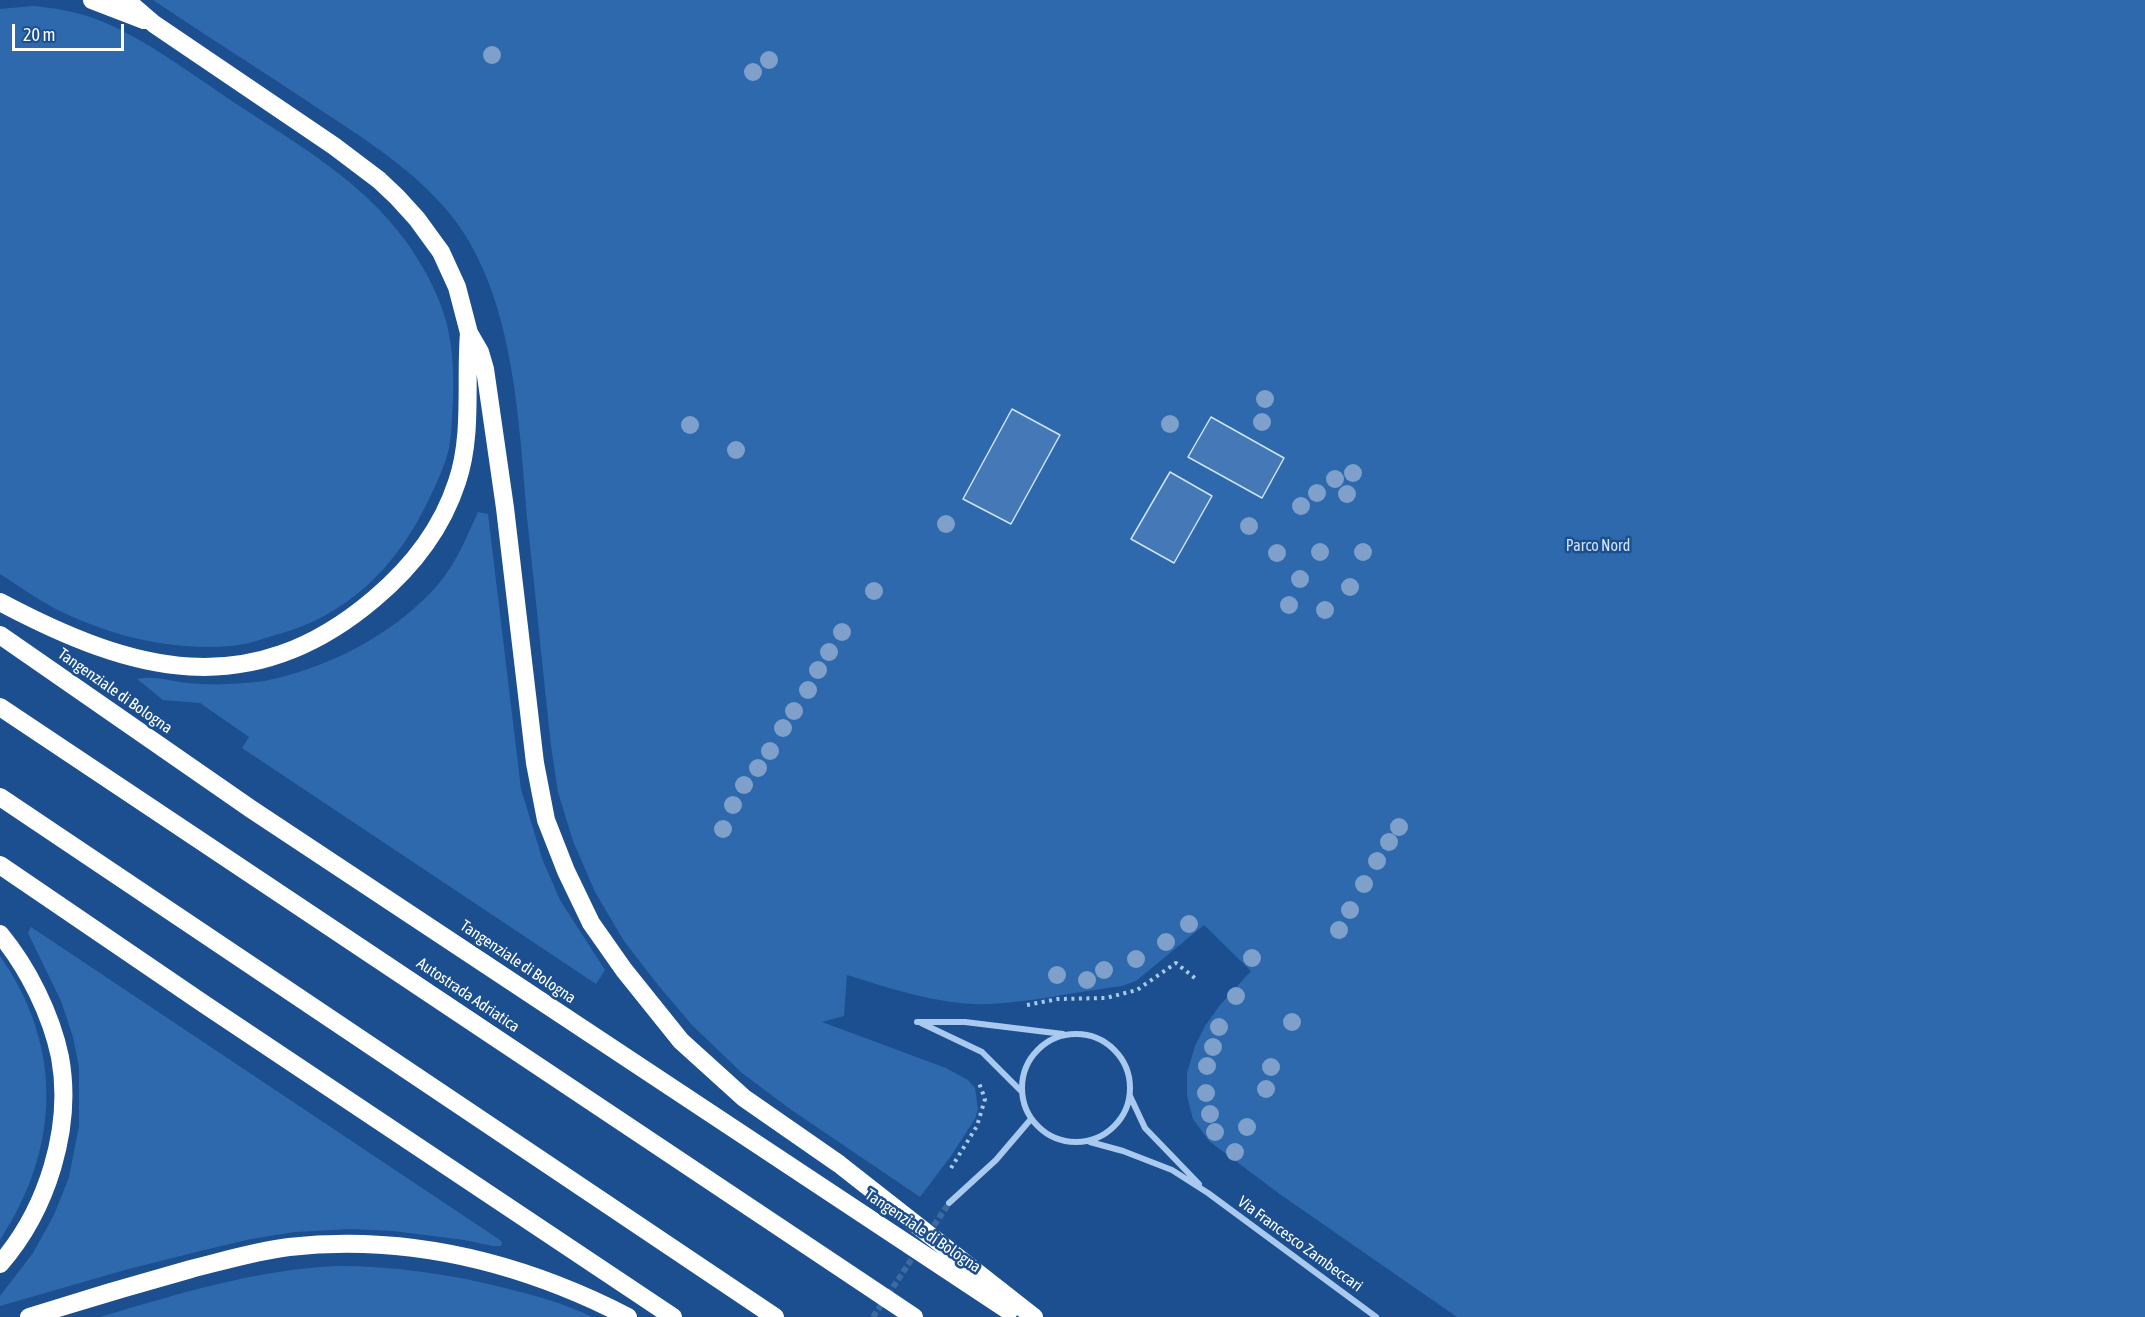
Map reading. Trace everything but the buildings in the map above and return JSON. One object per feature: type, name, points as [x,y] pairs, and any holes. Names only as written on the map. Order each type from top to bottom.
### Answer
[{"type":"highway","points":[[92,0],[154,24]]},
{"type":"highway","points":[[126,0],[154,24],[334,146],[371,174],[417,219],[441,252],[457,287],[470,333],[480,352],[484,369],[505,508],[535,763],[546,820],[566,871],[591,923],[624,970],[681,1041],[744,1098],[839,1164],[1034,1317]]},
{"type":"highway","points":[[0,602],[60,631],[121,654],[154,664],[192,668],[249,664],[302,646],[327,633],[360,611],[385,590],[416,556],[441,520],[458,481],[463,454],[468,404],[467,358],[470,333]]},
{"type":"highway","name":"Tangenziale di Bologna","points":[[0,635],[251,809],[1018,1317]]},
{"type":"highway","name":"Autostrada Adriatica","points":[[0,707],[249,871],[914,1317]]},
{"type":"highway","points":[[0,797],[776,1317]]},
{"type":"highway","points":[[0,865],[204,1004],[674,1317]]},
{"type":"highway","points":[[0,934],[18,958],[47,1017],[60,1057],[63,1098],[58,1142],[46,1184],[31,1219],[0,1264]]},
{"type":"highway","points":[[29,1317],[225,1260],[287,1248],[331,1244],[401,1247],[475,1259],[550,1281],[628,1317]]},
{"type":"street","points":[[1022,1092],[982,1052],[918,1022],[965,1022],[1094,1036],[1115,1048],[1127,1066],[1131,1088],[1129,1104],[1112,1131],[1096,1139],[1080,1143],[1064,1141],[1044,1132],[1031,1119],[1023,1100],[1022,1083],[1025,1068],[1036,1050],[1066,1034]]},
{"type":"street","points":[[1130,1096],[1145,1128],[1208,1193]]},
{"type":"street","points":[[949,1203],[996,1160],[1031,1119]]},
{"type":"street","points":[[1086,1141],[1123,1150],[1172,1170],[1208,1193]]},
{"type":"street","name":"Via Francesco Zambeccari","points":[[1208,1193],[1376,1317]]},
{"type":"path","points":[[1018,1007],[1058,999],[1106,998],[1137,990],[1176,963],[1196,979]]},
{"type":"path","points":[[947,1175],[977,1126],[985,1099],[977,1078]]},
{"type":"green space","name":"Parco Nord","points":[[153,0],[2145,0],[2145,1317],[1457,1317],[1281,1195],[1209,1141],[1193,1119],[1187,1096],[1187,1073],[1195,1046],[1205,1026],[1220,1005],[1251,971],[1204,925],[1136,981],[1122,986],[1040,999],[990,1004],[954,1002],[917,996],[847,975],[844,1016],[822,1022],[946,1068],[968,1080],[975,1088],[978,1109],[975,1119],[920,1197],[790,1109],[742,1073],[692,1025],[658,985],[624,941],[595,892],[573,841],[558,792],[551,746],[517,405],[501,322],[489,283],[472,247],[450,214],[406,170],[356,134]]},
{"type":"green space","points":[[33,6],[86,16],[132,36],[169,58],[312,154],[357,189],[397,230],[419,261],[438,297],[449,334],[453,380],[450,442],[440,474],[416,524],[385,567],[367,586],[324,616],[257,641],[236,645],[209,647],[164,644],[120,634],[78,619],[43,602],[0,574],[0,9]]},
{"type":"green space","points":[[478,512],[488,514],[521,789],[543,861],[560,900],[605,970],[596,984],[242,748],[249,737],[200,703],[163,700],[137,679],[156,678],[213,684],[259,682],[293,674],[340,656],[385,631],[424,599],[452,565]]},
{"type":"green space","points":[[31,927],[500,1240],[501,1246],[393,1231],[350,1229],[295,1232],[200,1251],[0,1306],[0,1296],[33,1253],[54,1215],[69,1177],[79,1126],[79,1067],[73,1037],[61,1001],[28,933]]},
{"type":"green space","points":[[0,956],[21,991],[35,1026],[44,1062],[46,1098],[43,1134],[34,1170],[20,1205],[0,1240]]},
{"type":"green space","points":[[336,1266],[401,1269],[466,1279],[541,1298],[592,1317],[100,1317],[216,1284],[276,1272]]},
{"type":"tunnel","points":[[929,1233],[949,1203]]},
{"type":"tunnel","points":[[873,1317],[917,1251]]}]
